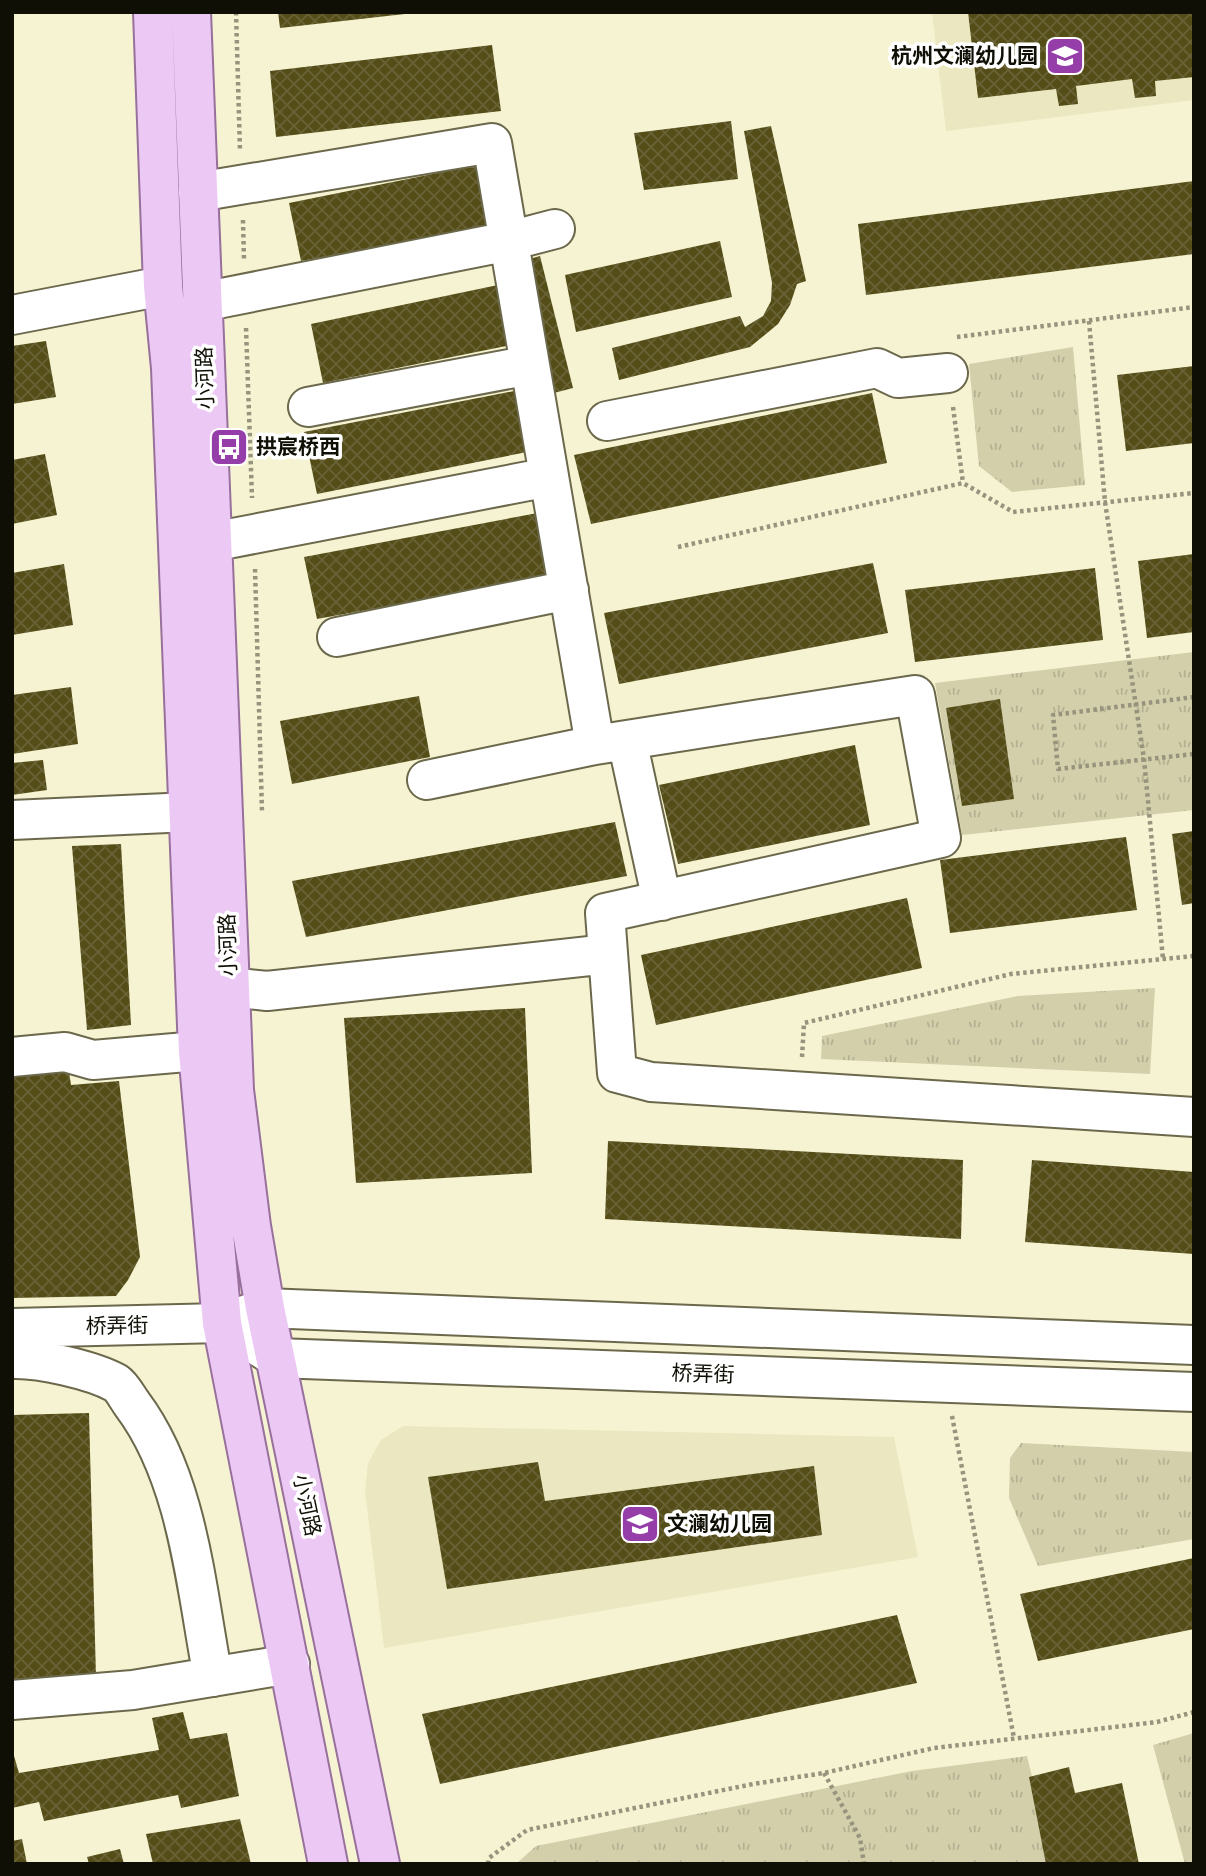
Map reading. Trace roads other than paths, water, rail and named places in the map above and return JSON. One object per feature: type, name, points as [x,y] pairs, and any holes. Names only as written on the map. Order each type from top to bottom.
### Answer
[{"type":"main road","name":"小河路","points":[[153,12],[163,286],[171,368],[198,1051],[222,1323],[328,1864]]},
{"type":"main road","name":"小河路","points":[[191,12],[234,1090],[251,1226],[265,1308],[380,1864]]},
{"type":"street","points":[[198,192],[492,143],[569,590],[611,742],[662,901]]},
{"type":"street","points":[[202,302],[509,241],[555,229]]},
{"type":"street","points":[[12,315],[163,286]]},
{"type":"street","points":[[607,421],[877,368],[898,378],[946,356]]},
{"type":"street","points":[[308,407],[530,365]]},
{"type":"street","points":[[212,542],[549,477]]},
{"type":"street","points":[[337,637],[569,590]]},
{"type":"street","points":[[428,780],[611,742],[915,695],[941,838],[605,913],[617,1073],[651,1082],[1194,1117]]},
{"type":"street","points":[[12,820],[190,812]]},
{"type":"street","points":[[230,987],[267,991],[608,954]]},
{"type":"street","points":[[12,1057],[65,1052],[93,1060],[198,1051]]},
{"type":"street","name":"桥弄街","points":[[12,1328],[222,1323],[265,1308],[1194,1345]]},
{"type":"street","points":[[222,1323],[277,1358]]},
{"type":"street","name":"桥弄街","points":[[277,1358],[1194,1392]]},
{"type":"street","points":[[12,1359],[80,1369],[118,1384],[142,1416],[163,1455],[180,1503],[213,1678]]},
{"type":"street","points":[[12,1700],[133,1690],[290,1664]]},
{"type":"place","name":"杭州文澜幼儿园","points":[[1065,56]]},
{"type":"place","name":"拱宸桥西","points":[[229,447]]},
{"type":"place","name":"文澜幼儿园","points":[[640,1524]]}]
